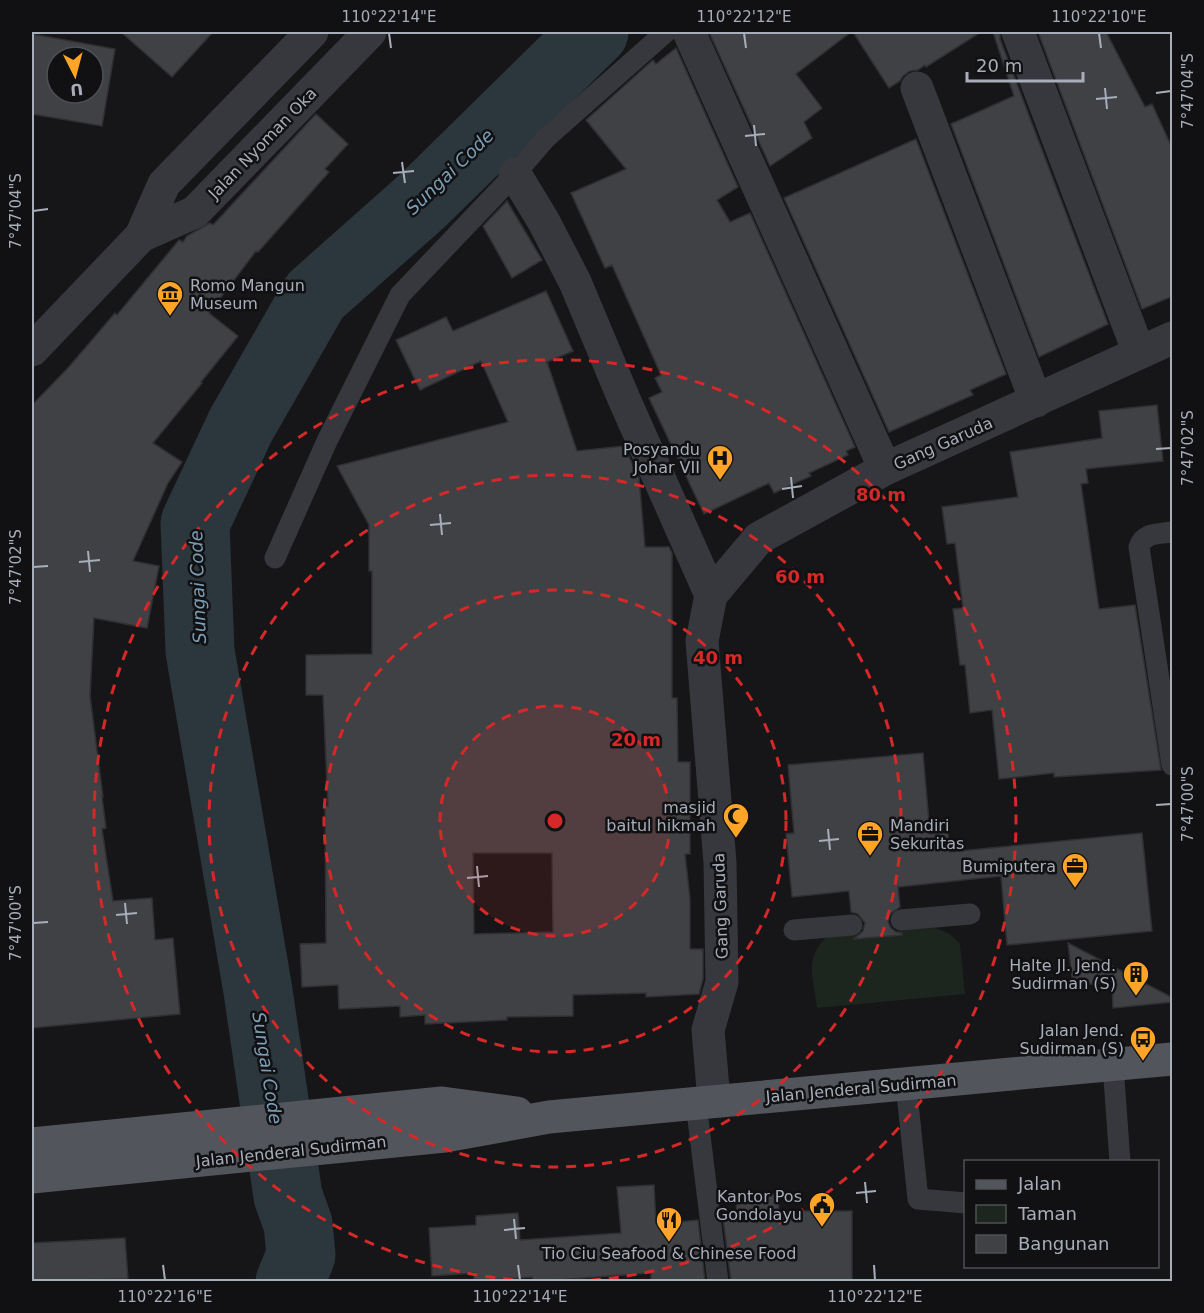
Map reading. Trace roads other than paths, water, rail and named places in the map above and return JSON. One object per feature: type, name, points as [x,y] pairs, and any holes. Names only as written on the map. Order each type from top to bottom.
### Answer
[{"type":"main road","name":"Jalan Jenderal Sudirman","points":[[32,1177],[444,1136],[549,1117],[1173,1059]]},
{"type":"main road","name":"Jalan Jenderal Sudirman","points":[[32,1144],[442,1103],[549,1117]]},
{"type":"street","name":"Jalan Nyoman Oka","points":[[32,350],[141,236],[164,184],[312,32]]},
{"type":"street","name":"Jalan Nyoman Oka","points":[[141,236],[195,212],[370,32]]},
{"type":"street","points":[[689,32],[885,469]]},
{"type":"street","points":[[1018,32],[1139,353]]},
{"type":"street","points":[[917,88],[1036,401]]},
{"type":"street","points":[[515,174],[544,222],[575,282],[711,595]]},
{"type":"street","name":"Gang Garuda","points":[[705,1102],[708,1030],[722,982],[720,863],[702,641],[711,595],[759,538],[885,469],[1173,338]]},
{"type":"lane","points":[[275,558],[327,441],[400,295],[515,174],[546,138],[666,32]]},
{"type":"lane","points":[[1173,532],[1147,535],[1142,539],[1139,547],[1173,765]]},
{"type":"lane","points":[[901,920],[970,914]]},
{"type":"lane","points":[[794,930],[852,925]]},
{"type":"lane","points":[[1113,1065],[1120,1160]]},
{"type":"lane","points":[[906,1084],[918,1199],[964,1203]]},
{"type":"lane","points":[[705,1102],[718,1281]]},
{"type":"waterway","name":"Sungai Code","points":[[290,1282],[301,1255],[298,1224],[288,1196],[258,991],[200,651],[195,523],[241,425],[315,296],[422,201],[594,32]]},
{"type":"place","name":"Romo Mangun Museum","points":[[170,317]]},
{"type":"place","name":"Posyandu Johar VII","points":[[720,481]]},
{"type":"place","name":"masjid baitul hikmah","points":[[736,839]]},
{"type":"place","name":"Mandiri Sekuritas","points":[[870,857]]},
{"type":"place","name":"Bumiputera","points":[[1075,889]]},
{"type":"place","name":"Halte Jl. Jend. Sudirman (S)","points":[[1136,997]]},
{"type":"place","name":"Jalan Jend. Sudirman (S)","points":[[1143,1062]]},
{"type":"place","name":"Kantor Pos Gondolayu","points":[[822,1228]]},
{"type":"place","name":"Tio Ciu Seafood & Chinese Food","points":[[669,1243]]}]
